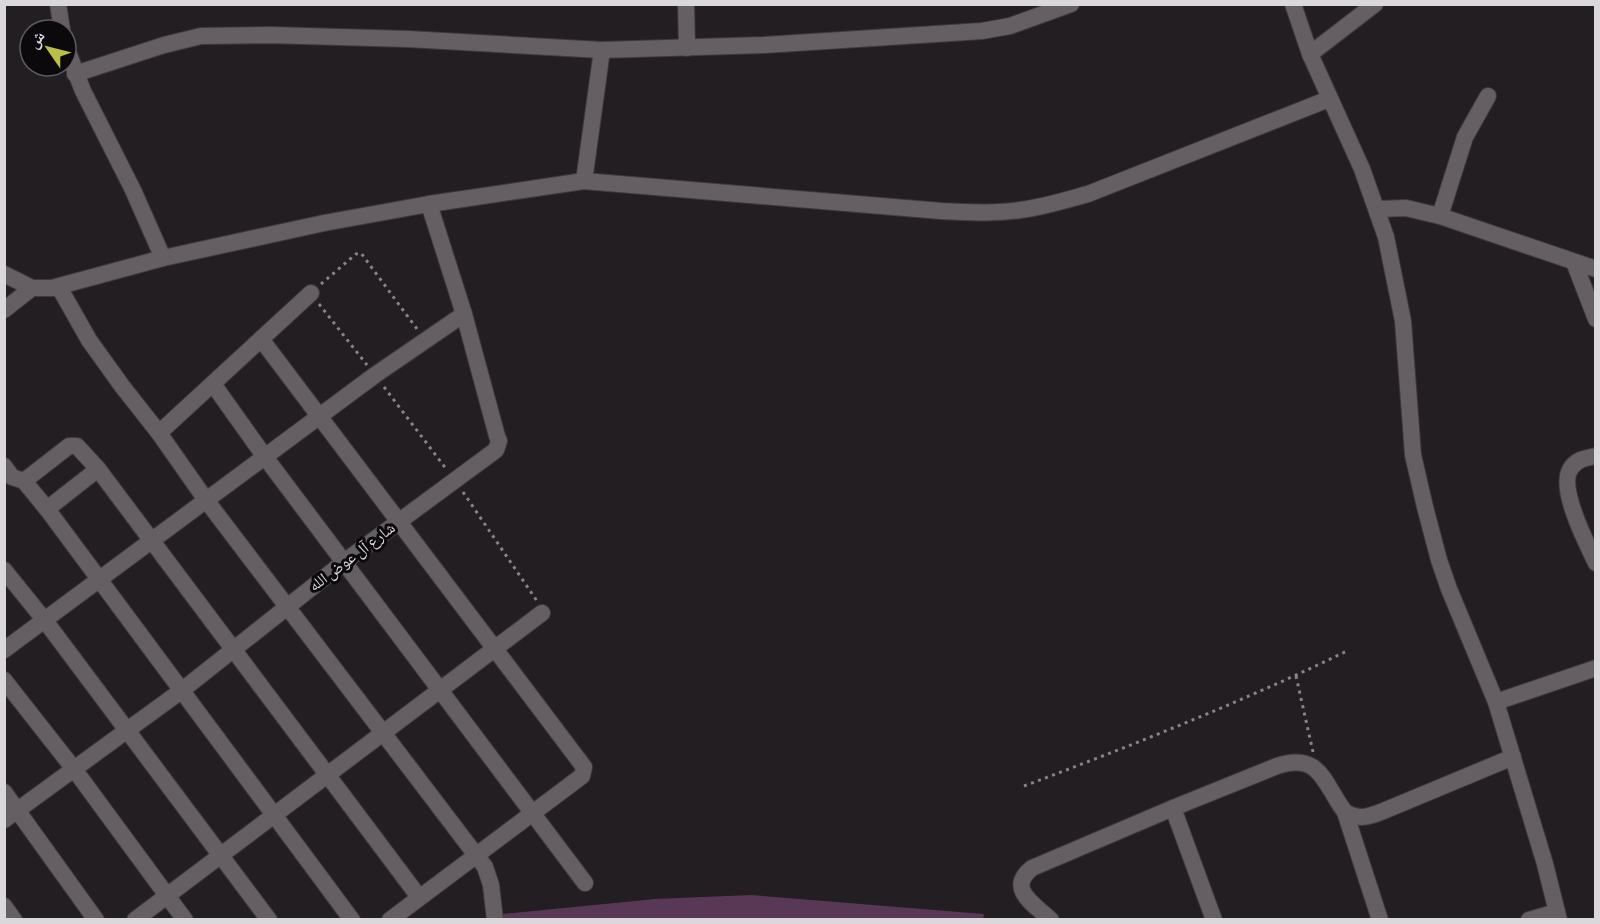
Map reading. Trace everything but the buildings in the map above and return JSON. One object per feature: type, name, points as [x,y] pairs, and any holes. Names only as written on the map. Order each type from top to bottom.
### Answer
[{"type":"street","points":[[686,4],[687,48]]},
{"type":"street","points":[[78,73],[164,45],[201,36],[270,35],[408,39],[602,50],[687,48],[982,31],[1010,26],[1071,4]]},
{"type":"street","points":[[1293,4],[1310,54],[1378,210],[1394,272],[1403,321],[1413,455],[1425,507],[1449,589],[1496,702],[1558,916],[1529,920]]},
{"type":"street","points":[[1310,54],[1375,4]]},
{"type":"street","points":[[584,182],[602,50]]},
{"type":"street","points":[[77,78],[133,190],[163,258]]},
{"type":"street","points":[[1440,216],[1465,137],[1488,96]]},
{"type":"street","points":[[4,274],[32,288],[59,287],[163,258],[324,223],[429,204],[584,182],[941,211],[977,213],[1018,211],[1088,194],[1329,99]]},
{"type":"street","name":"شارع آل عوض الله","points":[[11,815],[181,691],[344,562],[496,450],[499,441],[464,314],[429,204]]},
{"type":"street","points":[[1378,210],[1406,208],[1440,216],[1596,269]]},
{"type":"street","points":[[1574,262],[1596,319]]},
{"type":"street","points":[[59,287],[89,340],[206,500],[476,855],[488,875],[494,899],[495,920]]},
{"type":"street","points":[[4,310],[32,288]]},
{"type":"street","points":[[159,433],[310,293]]},
{"type":"street","points":[[4,650],[46,622],[375,375],[464,314]]},
{"type":"street","points":[[261,339],[584,767],[582,776],[390,920]]},
{"type":"street","points":[[213,384],[265,457],[585,883]]},
{"type":"street","points":[[352,920],[47,509],[11,476],[69,446],[77,446],[98,469],[419,897]]},
{"type":"street","points":[[1596,456],[1575,462],[1567,479],[1578,522],[1596,563]]},
{"type":"street","points":[[47,509],[98,469]]},
{"type":"street","points":[[4,570],[46,622],[269,920]]},
{"type":"street","points":[[135,920],[542,613]]},
{"type":"street","points":[[1496,702],[1596,668]]},
{"type":"street","points":[[4,680],[74,769],[185,920]]},
{"type":"street","points":[[1345,812],[1352,817],[1369,817],[1513,757]]},
{"type":"street","points":[[1051,920],[1022,891],[1020,883],[1023,876],[1032,868],[1286,763],[1304,763],[1317,769],[1345,812],[1380,920]]},
{"type":"street","points":[[4,792],[11,815],[96,920]]},
{"type":"street","points":[[1173,808],[1214,920]]},
{"type":"street","points":[[4,906],[14,920]]},
{"type":"path","points":[[425,340],[360,252],[310,293],[455,480],[541,608],[542,613]]},
{"type":"path","points":[[1024,786],[1114,752],[1296,676],[1347,651]]},
{"type":"path","points":[[1296,676],[1317,769]]},
{"type":"shaded area","points":[[751,895],[984,914],[983,920],[493,920],[493,915],[655,899]]}]
